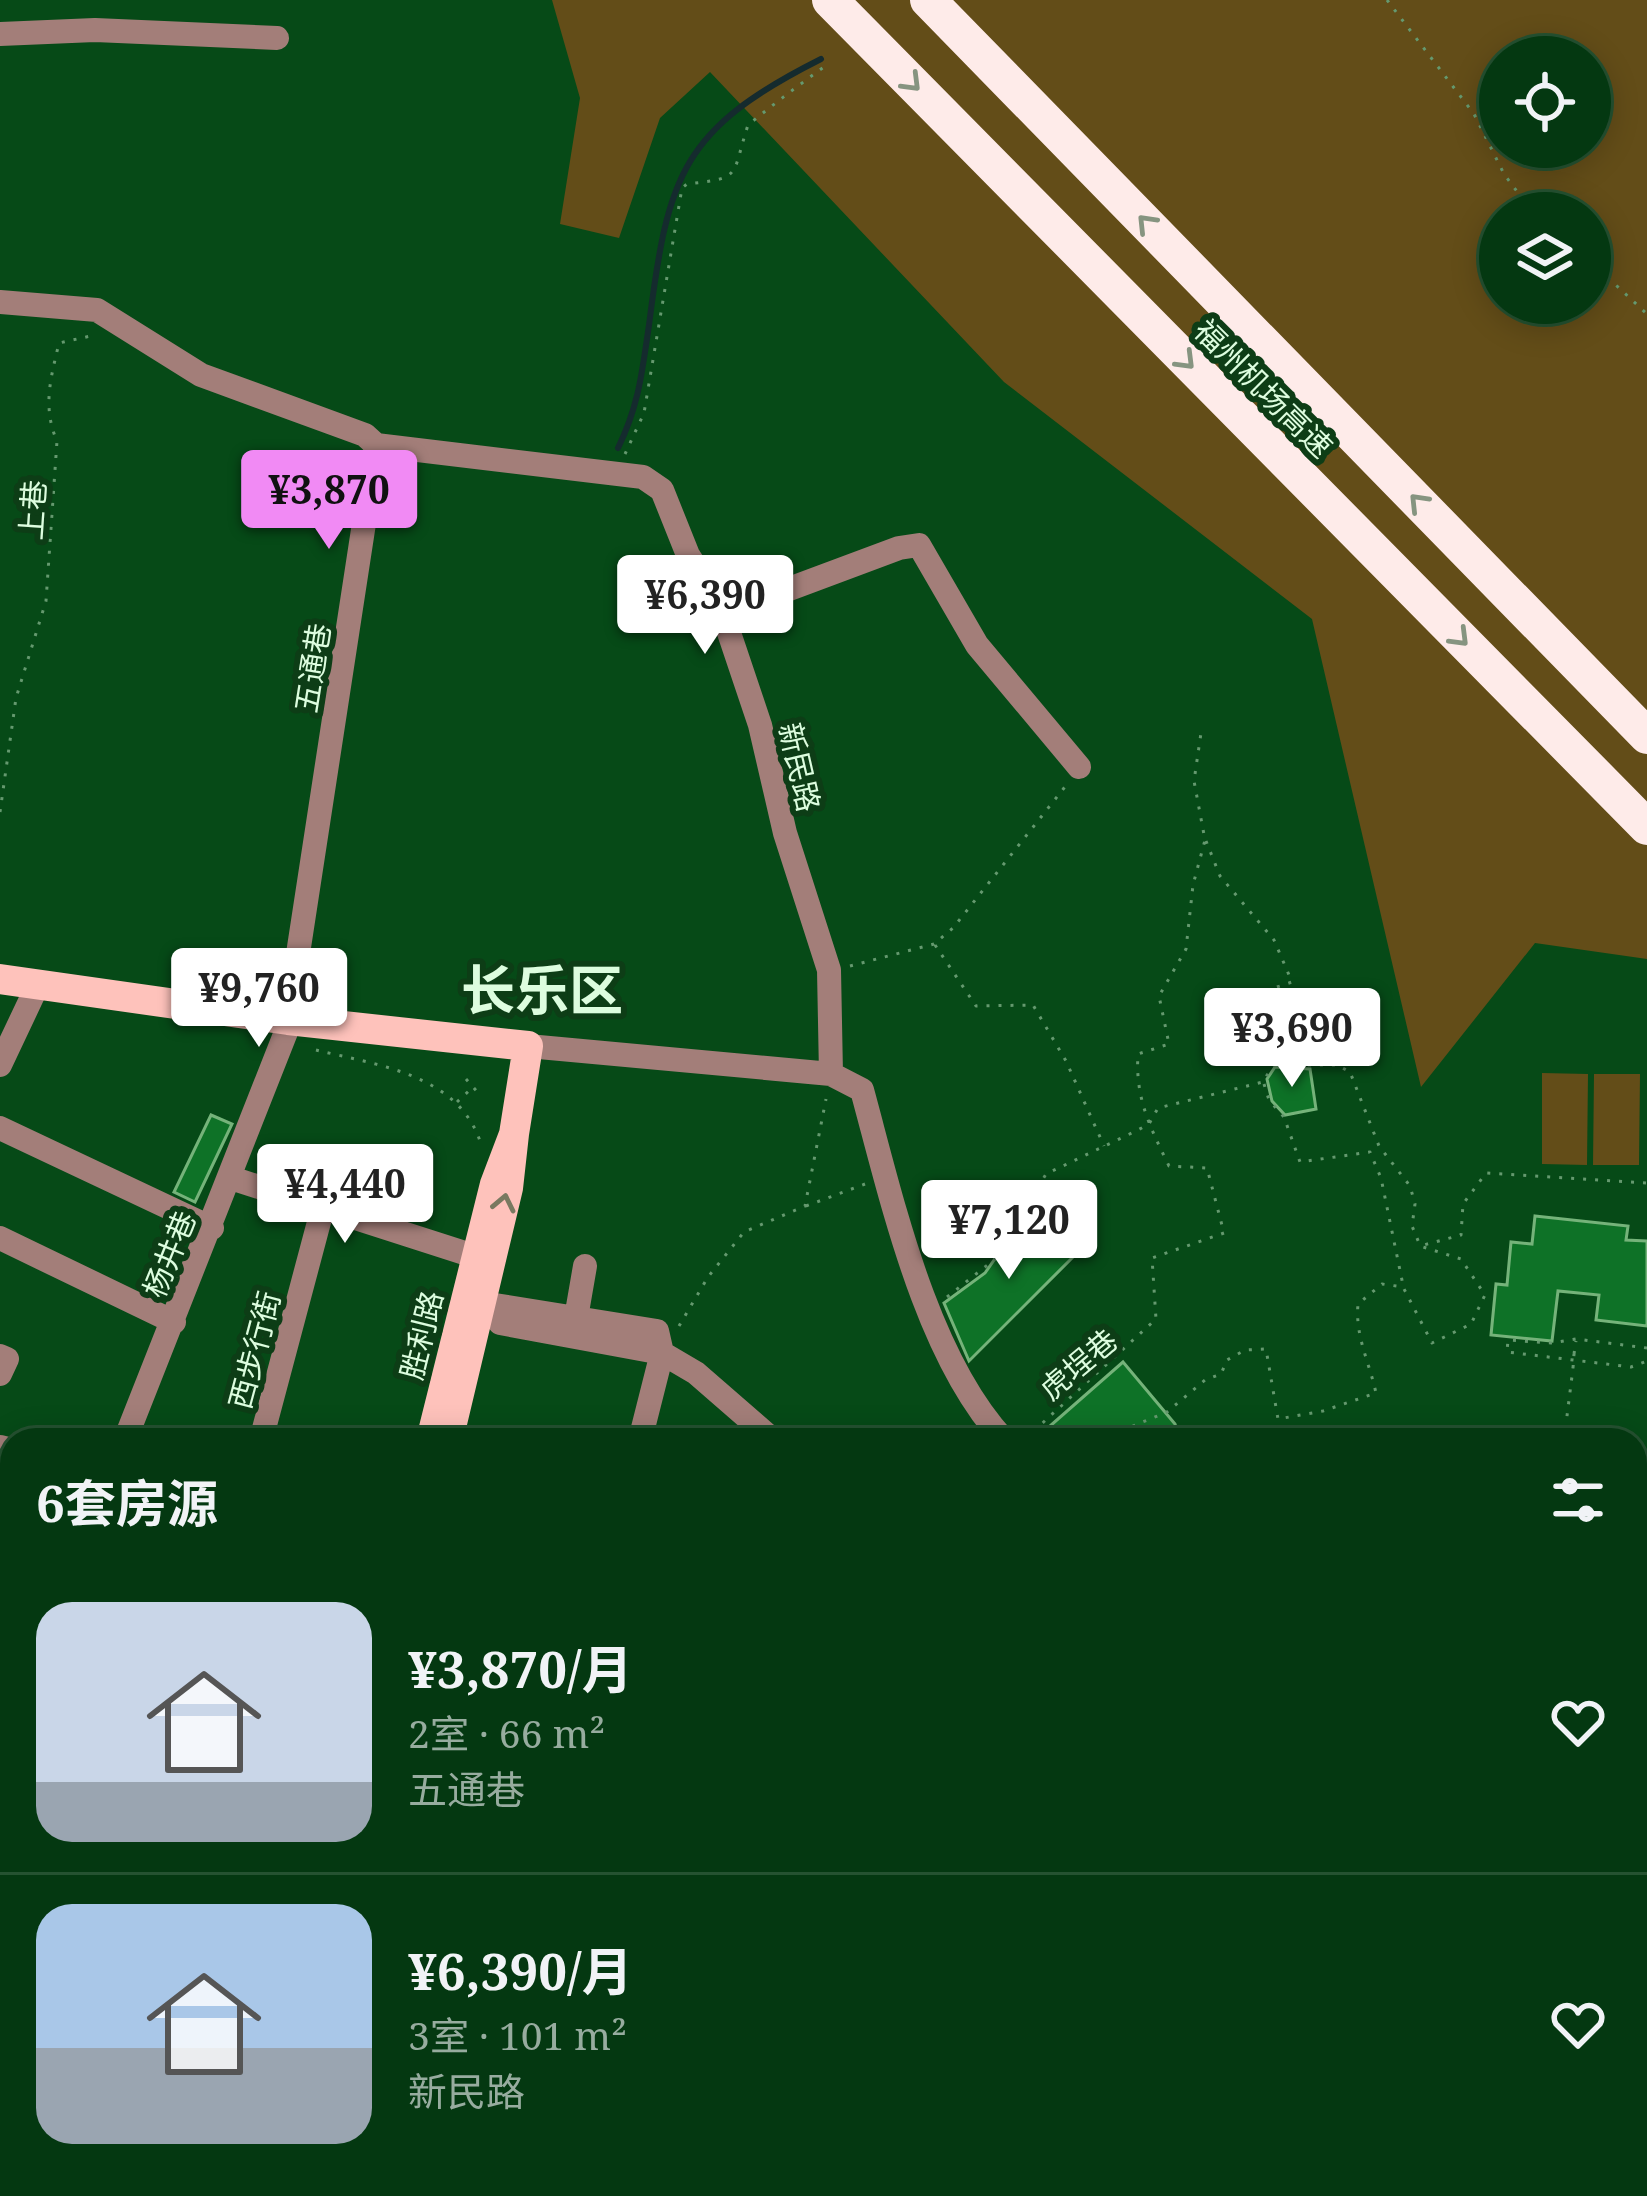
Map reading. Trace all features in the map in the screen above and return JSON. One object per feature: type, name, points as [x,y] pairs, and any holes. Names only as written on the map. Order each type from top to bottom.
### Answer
[{"type":"highway","name":"福州机场高速","points":[[830,0],[1647,827]]},
{"type":"highway","name":"福州机场高速","points":[[928,0],[1647,736]]},
{"type":"main road","points":[[0,979],[285,1032],[528,1046],[514,1134]]},
{"type":"main road","name":"胜利路","points":[[434,1428],[495,1184],[514,1134]]},
{"type":"main road","name":"胜利路","points":[[452,1428],[490,1313],[514,1134]]},
{"type":"street","points":[[0,34],[95,30],[277,38]]},
{"type":"street","points":[[0,302],[97,310],[201,375],[365,435],[376,445]]},
{"type":"street","name":"新民路","points":[[376,445],[643,477],[662,490],[688,555],[722,614],[760,725],[784,833],[829,970],[831,1074]]},
{"type":"street","name":"五通巷","points":[[285,1032],[376,445]]},
{"type":"street","points":[[722,614],[899,548],[919,545],[977,645],[1079,767]]},
{"type":"street","points":[[0,1065],[33,995]]},
{"type":"street","name":"杨井巷","points":[[129,1428],[212,1228],[285,1032]]},
{"type":"street","points":[[528,1046],[831,1074],[862,1090],[929,1307],[958,1379],[995,1428]]},
{"type":"street","points":[[0,1128],[212,1228]]},
{"type":"street","points":[[231,1178],[477,1257]]},
{"type":"street","name":"西步行街","points":[[264,1428],[323,1207]]},
{"type":"street","points":[[0,1238],[174,1322]]},
{"type":"street","points":[[576,1318],[585,1266]]},
{"type":"street","points":[[490,1313],[576,1318],[657,1331],[662,1353],[643,1428]]},
{"type":"street","points":[[490,1313],[662,1353],[696,1372],[759,1428]]},
{"type":"street","points":[[0,1356],[7,1359],[0,1374]]},
{"type":"path","points":[[1387,0],[1474,114],[1517,192]]},
{"type":"path","points":[[619,476],[626,448],[644,413],[682,188],[721,184],[729,178],[740,158],[748,125],[772,109],[779,94],[828,64]]},
{"type":"path","points":[[1611,281],[1647,314]]},
{"type":"path","name":"上巷","points":[[0,812],[16,698],[46,601],[56,441],[47,418],[58,343],[87,340],[117,323]]},
{"type":"path","points":[[1201,733],[1194,781],[1205,840],[1220,876],[1274,940],[1292,982],[1262,992],[1270,1067],[1263,1082],[1269,1100],[1284,1117],[1300,1162],[1370,1152],[1381,1178],[1403,1287],[1432,1343],[1471,1324],[1485,1295],[1461,1259],[1420,1246]]},
{"type":"path","points":[[829,970],[934,944],[953,928],[1079,767]]},
{"type":"path","points":[[1149,1124],[1136,1079],[1138,1054],[1169,1044],[1159,996],[1186,949],[1193,885],[1205,840]]},
{"type":"path","points":[[934,944],[976,1006],[1033,1004],[1066,1061],[1104,1146]]},
{"type":"path","points":[[285,1032],[406,1072],[442,1090],[479,1136],[485,1158]]},
{"type":"path","points":[[1270,1067],[1323,1064],[1350,1072],[1379,1146],[1410,1186],[1415,1204],[1412,1226],[1420,1246]]},
{"type":"path","points":[[805,1206],[831,1074]]},
{"type":"path","points":[[466,1078],[480,1095]]},
{"type":"path","points":[[929,1307],[970,1282],[995,1258],[1046,1174],[1149,1124],[1158,1108],[1263,1082]]},
{"type":"path","points":[[455,1104],[473,1087]]},
{"type":"path","name":"虎埕巷","points":[[1036,1428],[1156,1319],[1152,1258],[1224,1233],[1207,1168],[1168,1166],[1149,1124]]},
{"type":"path","points":[[1420,1246],[1461,1235],[1469,1190],[1496,1170],[1647,1183]]},
{"type":"path","points":[[662,1353],[708,1277],[745,1232],[886,1176]]},
{"type":"path","points":[[1128,1428],[1167,1412],[1205,1380],[1221,1374],[1227,1360],[1245,1350],[1266,1348],[1278,1419],[1376,1393],[1369,1358],[1356,1330],[1358,1304],[1382,1284],[1403,1287]]},
{"type":"path","points":[[1565,1428],[1576,1339]]},
{"type":"path","points":[[1647,1348],[1576,1339],[1551,1343],[1508,1340],[1508,1352],[1631,1367],[1647,1361]]},
{"type":"shaded area","points":[[552,0],[1647,0],[1647,959],[1535,943],[1421,1087],[1312,619],[1004,382],[710,72],[660,118],[619,238],[560,224],[580,98]]},
{"type":"shaded area","points":[[1542,1073],[1588,1074],[1587,1165],[1542,1164]]},
{"type":"shaded area","points":[[1594,1074],[1640,1074],[1639,1165],[1593,1165]]},
{"type":"building","points":[[1275,1067],[1310,1069],[1316,1109],[1285,1115],[1272,1101],[1267,1079]]},
{"type":"building","points":[[211,1115],[232,1124],[195,1202],[174,1192]]},
{"type":"building","points":[[1032,1206],[1078,1252],[969,1361],[944,1303],[985,1273]]},
{"type":"building","points":[[1535,1216],[1628,1226],[1626,1240],[1647,1241],[1647,1326],[1596,1320],[1599,1295],[1558,1291],[1552,1341],[1491,1335],[1496,1284],[1507,1285],[1511,1242],[1532,1244]]},
{"type":"building","points":[[1123,1362],[1176,1428],[1048,1428]]},
{"type":"waterway","points":[[618,448],[639,388],[664,230],[690,162],[738,109],[821,59]]},
{"type":"district","name":"长乐区","points":[[542,989]]}]
